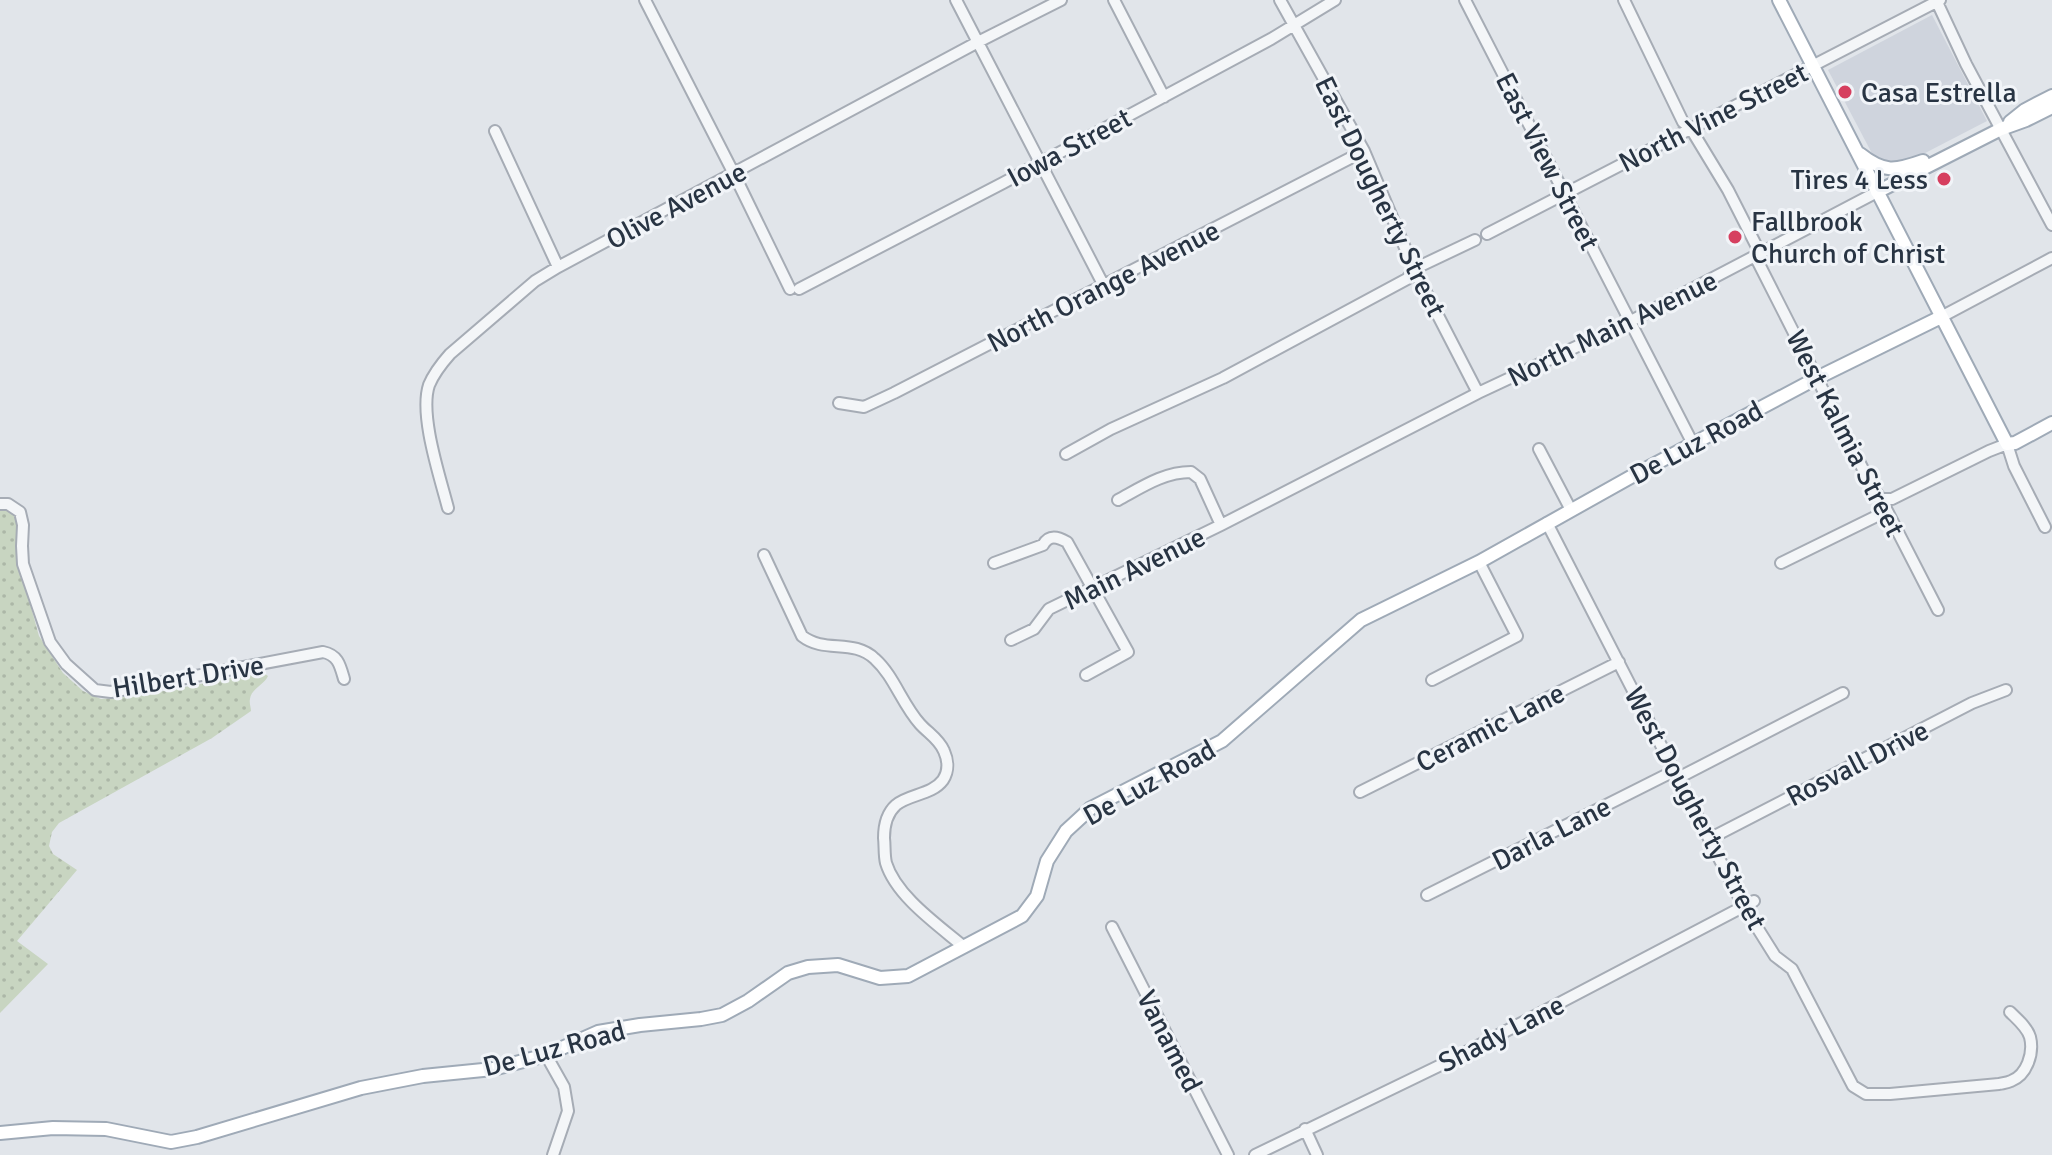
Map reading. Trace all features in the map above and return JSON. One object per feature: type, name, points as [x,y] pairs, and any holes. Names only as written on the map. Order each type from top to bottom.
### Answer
[{"type":"main road","points":[[1779,0],[2007,444],[2015,443],[2052,423]]},
{"type":"main road","name":"North Main Avenue","points":[[2001,129],[2025,110],[2052,96]]},
{"type":"main road","name":"North Main Avenue","points":[[1877,192],[2001,129],[2052,107]]},
{"type":"main road","points":[[1856,151],[1883,168],[1902,168],[1925,160],[1934,163]]},
{"type":"main road","name":"De Luz Road","points":[[0,1133],[53,1128],[106,1129],[171,1142],[361,1088],[423,1076],[493,1069],[546,1055],[598,1032],[722,1015],[788,973],[808,967],[838,965],[880,978],[908,976],[1022,916],[1037,896],[1047,861],[1066,831],[1091,808],[1222,741],[1361,620],[1479,562],[1817,378],[1941,317]]},
{"type":"street","points":[[645,0],[734,174]]},
{"type":"street","points":[[956,0],[1104,286]]},
{"type":"street","name":"Olive Avenue","points":[[448,508],[426,416],[428,387],[450,354],[535,281],[1061,0]]},
{"type":"street","points":[[1114,0],[1164,97]]},
{"type":"street","name":"East Dougherty Street","points":[[1280,0],[1364,151],[1414,269],[1478,393]]},
{"type":"street","name":"Iowa Street","points":[[734,174],[794,289],[1164,97],[1335,0]]},
{"type":"street","name":"East View Street","points":[[1465,0],[1693,444]]},
{"type":"street","name":"West Kalmia Street","points":[[1625,0],[1683,122],[1691,129],[1728,190],[1817,378],[1938,610]]},
{"type":"street","points":[[1937,1],[2052,225]]},
{"type":"street","name":"North Vine Street","points":[[1487,234],[1937,1]]},
{"type":"street","points":[[495,131],[558,267]]},
{"type":"street","name":"North Orange Avenue","points":[[839,403],[864,407],[1364,151]]},
{"type":"street","name":"North Main Avenue","points":[[1221,525],[1478,393],[1631,321],[1877,192]]},
{"type":"street","points":[[1066,454],[1111,429],[1223,378],[1407,279],[1414,269],[1475,240]]},
{"type":"street","points":[[1941,317],[2052,258]]},
{"type":"street","points":[[1881,499],[1892,499],[2007,444],[2014,466],[2045,527]]},
{"type":"street","points":[[1539,449],[1571,510]]},
{"type":"street","points":[[1118,500],[1167,475],[1191,472],[1200,479],[1221,525]]},
{"type":"street","name":"Hilbert Drive","points":[[0,504],[8,504],[20,512],[23,564],[50,642],[66,664],[95,690],[111,692],[323,652],[337,659],[344,679]]},
{"type":"street","points":[[1781,563],[1887,511]]},
{"type":"street","name":"West Dougherty Street","points":[[1547,523],[1709,839],[1748,903],[1775,956],[1792,969],[1853,1086],[1866,1094],[1890,1094],[2011,1081],[2020,1076],[2031,1054],[2030,1038],[2025,1027],[2010,1012]]},
{"type":"street","name":"Main Avenue","points":[[1011,640],[1034,629],[1049,609],[1221,525]]},
{"type":"street","points":[[994,563],[1043,545],[1051,537],[1067,542],[1128,652],[1086,675]]},
{"type":"street","points":[[764,555],[802,636],[811,643],[863,649],[877,660],[919,723],[945,751],[948,765],[944,779],[934,788],[897,803],[888,815],[884,829],[885,861],[892,877],[915,905],[964,947]]},
{"type":"street","points":[[1432,680],[1517,636],[1479,562]]},
{"type":"street","name":"Ceramic Lane","points":[[1360,792],[1619,662]]},
{"type":"street","name":"Rosvall Drive","points":[[1709,839],[1972,703],[2006,690]]},
{"type":"street","name":"Darla Lane","points":[[1427,895],[1843,693]]},
{"type":"street","name":"Shady Lane","points":[[1255,1155],[1445,1063],[1748,903]]},
{"type":"street","name":"Vanamed","points":[[1112,927],[1228,1155]]},
{"type":"street","points":[[546,1055],[564,1087],[568,1111],[553,1155]]},
{"type":"street","points":[[1305,1129],[1317,1155]]},
{"type":"shaded area","points":[[1932,15],[1987,121],[1900,166],[1876,161],[1828,70]]},
{"type":"green space","points":[[0,509],[12,509],[18,525],[18,556],[39,636],[63,673],[83,691],[101,699],[143,695],[262,672],[268,676],[251,696],[251,711],[212,738],[59,823],[52,832],[49,846],[53,854],[77,870],[17,941],[48,964],[0,1013]]},
{"type":"place","name":"Casa Estrella","points":[[1845,92]]},
{"type":"place","name":"Tires 4 Less","points":[[1944,179]]},
{"type":"place","name":"Fallbrook Church of Christ","points":[[1735,237]]}]
